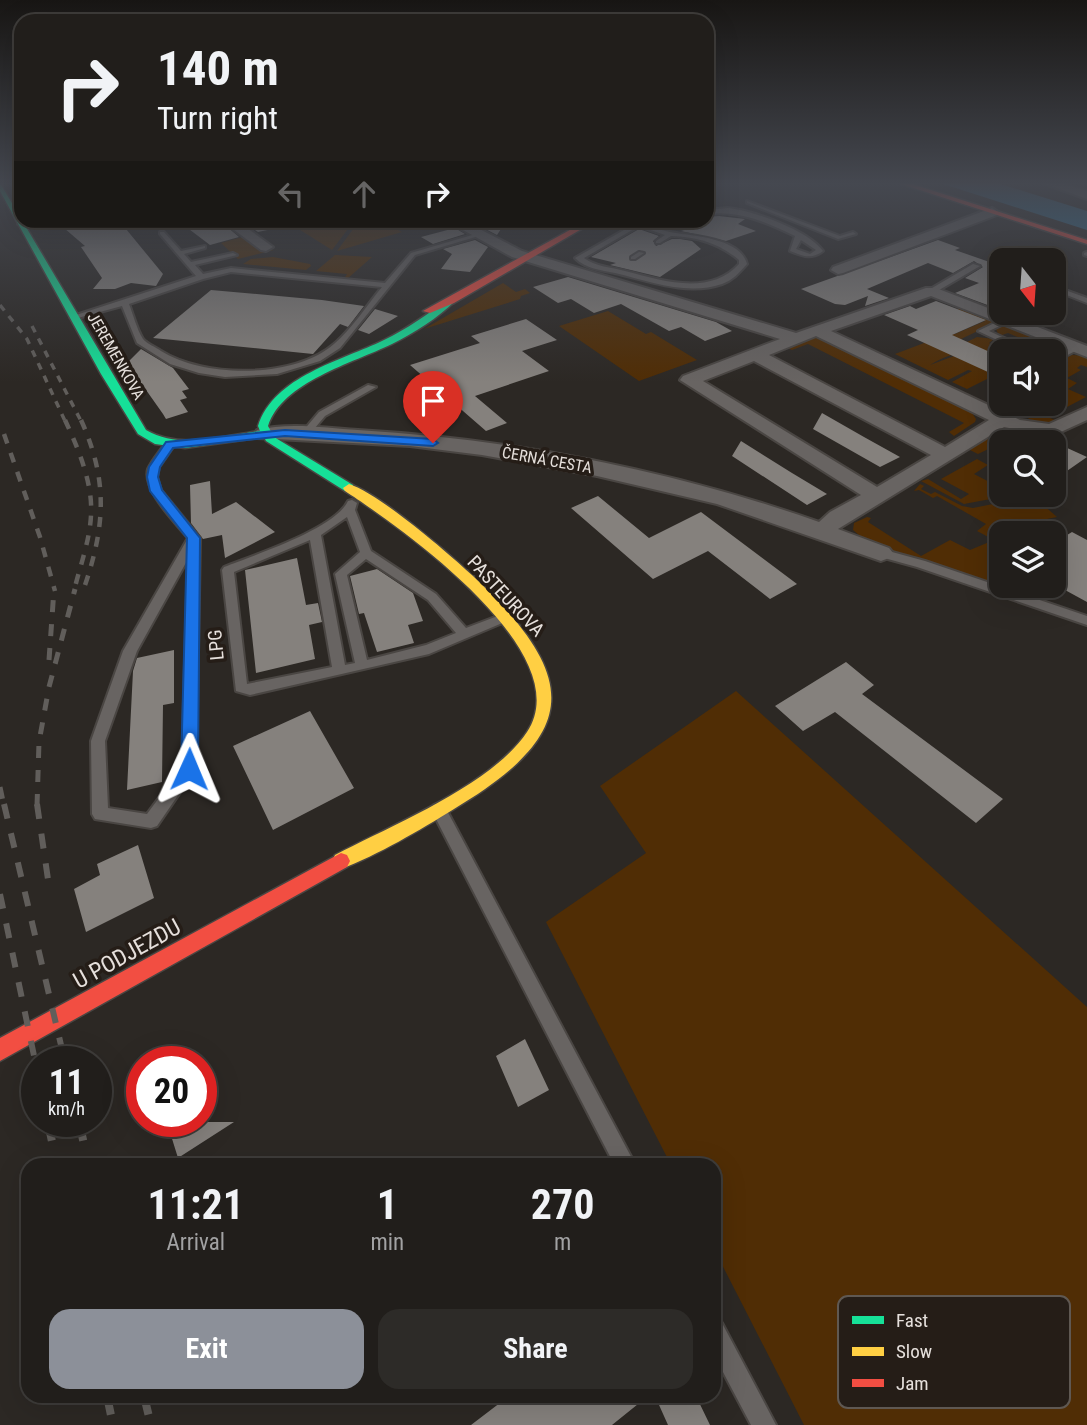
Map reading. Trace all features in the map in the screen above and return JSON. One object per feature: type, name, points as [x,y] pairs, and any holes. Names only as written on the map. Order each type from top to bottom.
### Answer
[{"type":"main road","name":"JEREMENKOVA","points":[[37,248],[137,427],[152,440],[170,444],[194,444],[264,434]]},
{"type":"main road","points":[[264,434],[262,421],[272,404],[350,359],[401,334],[451,301],[544,248]]},
{"type":"main road","name":"PASTEUROVA","points":[[264,434],[279,447],[354,491],[443,559],[524,642],[544,680],[545,703],[540,724],[527,746],[505,767],[438,808],[276,898]]},
{"type":"main road","name":"U PODJEZDU","points":[[0,1050],[276,898]]},
{"type":"street","points":[[510,248],[529,257],[796,338]]},
{"type":"street","points":[[838,270],[895,248]]},
{"type":"street","points":[[876,495],[689,380],[817,330],[931,291],[989,314]]},
{"type":"street","points":[[1019,326],[1082,350]]},
{"type":"street","points":[[817,330],[1002,420],[1027,428],[1052,430],[1087,413]]},
{"type":"street","points":[[754,354],[945,455]]},
{"type":"street","points":[[822,531],[838,517],[1002,420]]},
{"type":"street","name":"ČERNÁ CESTA","points":[[264,434],[306,433],[457,445],[606,471],[718,497],[880,553]]},
{"type":"lane","points":[[176,248],[201,277]]},
{"type":"lane","points":[[180,253],[197,248]]},
{"type":"lane","points":[[125,303],[140,341],[173,362],[206,372],[254,374],[296,366],[328,352],[348,333],[413,254],[432,248]]},
{"type":"lane","points":[[595,248],[579,258],[592,266],[616,267],[663,283],[687,286],[726,280],[743,264],[736,253],[727,248]]},
{"type":"lane","points":[[632,258],[641,253]]},
{"type":"lane","points":[[191,264],[233,255]]},
{"type":"lane","points":[[931,291],[976,267]]},
{"type":"lane","points":[[74,317],[201,277],[237,270],[387,285]]},
{"type":"lane","points":[[1066,293],[1087,301]]},
{"type":"lane","points":[[994,326],[982,331],[1001,339]]},
{"type":"lane","points":[[306,433],[322,414],[371,387]]},
{"type":"lane","points":[[170,444],[154,467],[152,477],[156,491],[194,538],[189,769],[150,821],[100,814],[99,741],[130,651],[194,538]]},
{"type":"lane","points":[[354,491],[350,510],[366,553],[432,597],[465,635]]},
{"type":"lane","name":"LPG","points":[[350,510],[315,534],[228,570],[239,683],[245,690],[412,655],[503,618]]},
{"type":"lane","points":[[315,534],[340,671]]},
{"type":"lane","points":[[362,666],[341,574],[366,553]]},
{"type":"lane","name":"ČERNÁ CESTA","points":[[880,553],[933,568],[1087,621]]},
{"type":"lane","points":[[438,808],[622,1158]]},
{"type":"lane","points":[[721,1344],[764,1425]]},
{"type":"shaded area","points":[[227,248],[274,250],[238,259]]},
{"type":"shaded area","points":[[335,255],[372,257],[347,279],[344,279],[347,274],[316,271]]},
{"type":"shaded area","points":[[273,257],[311,266],[306,270],[243,264],[251,259]]},
{"type":"shaded area","points":[[503,283],[516,292],[525,289],[530,293],[520,299],[424,329]]},
{"type":"shaded area","points":[[964,305],[989,316],[989,326],[961,339],[967,342],[977,337],[994,339],[989,339],[989,352],[964,352],[930,365],[954,356],[989,372],[989,380],[967,389],[952,382],[972,371],[968,370],[948,380],[895,354],[932,340],[946,330],[955,334],[985,321],[957,309]]},
{"type":"shaded area","points":[[608,311],[646,334],[651,332],[697,360],[639,381],[559,326]]},
{"type":"shaded area","points":[[1012,326],[1043,339],[1023,339],[1008,333],[999,336],[996,329]]},
{"type":"shaded area","points":[[816,337],[825,338],[970,410],[975,422],[954,436],[949,432],[964,423],[808,344],[792,350],[786,347]]},
{"type":"shaded area","points":[[1072,355],[1087,356],[1087,367],[1081,365],[1077,368],[1081,370],[1067,378],[1077,383],[1068,389],[1086,397],[1066,408],[1066,358]]},
{"type":"shaded area","points":[[1024,416],[1050,416],[1048,417],[1059,422],[1044,426]]},
{"type":"shaded area","points":[[989,436],[989,449],[978,454],[968,449]]},
{"type":"shaded area","points":[[977,459],[988,465],[974,474],[989,482],[989,499],[964,504],[921,481],[928,479],[961,499],[969,494],[941,479]]},
{"type":"shaded area","points":[[920,484],[924,486],[921,489],[931,494],[935,492],[962,506],[1046,507],[1057,517],[1037,521],[989,521],[989,537],[977,531],[986,524],[937,496],[933,498],[919,490],[914,491]]},
{"type":"shaded area","points":[[871,518],[868,522],[921,556],[950,540],[970,550],[989,542],[989,584],[856,539],[859,535],[853,530],[854,523]]},
{"type":"shaded area","points":[[736,691],[1087,1007],[1087,1425],[804,1425],[721,1263],[721,1158],[667,1158],[546,922],[646,853],[600,786]]},
{"type":"building","points":[[82,248],[142,248],[163,274],[156,286],[131,283],[115,289],[93,289],[102,278]]},
{"type":"building","points":[[487,248],[470,272],[441,269],[452,254],[443,249]]},
{"type":"building","points":[[606,248],[701,249],[660,277],[610,265],[616,263],[591,257]]},
{"type":"building","points":[[914,248],[959,248],[955,250],[989,262],[989,306],[955,293],[979,283],[965,278],[983,267],[974,261],[953,273],[928,263],[867,289],[889,298],[865,306],[868,296],[845,305],[835,304],[801,289]]},
{"type":"building","points":[[568,277],[716,322],[732,331],[705,341],[681,327],[669,331],[621,304],[594,313],[571,299],[558,303],[533,287]]},
{"type":"building","points":[[211,290],[364,306],[348,327],[340,324],[313,354],[153,338]]},
{"type":"building","points":[[936,301],[986,320],[952,335],[989,352],[989,373],[907,335],[918,330],[884,315],[910,306],[916,309]]},
{"type":"building","points":[[375,309],[398,316],[369,334],[358,330]]},
{"type":"building","points":[[526,319],[557,340],[522,351],[549,371],[475,396],[507,423],[486,431],[410,365],[480,343],[471,336]]},
{"type":"building","points":[[141,349],[173,368],[189,389],[182,391],[187,398],[180,400],[188,412],[166,419],[127,363]]},
{"type":"building","points":[[822,413],[900,457],[880,467],[813,429]]},
{"type":"building","points":[[741,441],[827,494],[807,505],[732,456]]},
{"type":"building","points":[[1066,447],[1087,457],[1066,472]]},
{"type":"building","points":[[210,481],[212,514],[236,502],[275,532],[225,558],[222,535],[203,539],[191,523],[190,485]]},
{"type":"building","points":[[598,496],[649,538],[701,512],[797,584],[770,599],[708,551],[653,579],[571,508]]},
{"type":"building","points":[[1072,532],[1087,540],[1087,602],[1066,591],[1066,536]]},
{"type":"building","points":[[297,558],[306,605],[318,603],[322,622],[309,625],[315,659],[256,673],[245,570]]},
{"type":"building","points":[[377,569],[413,593],[423,621],[408,625],[414,643],[377,652],[364,613],[359,614],[350,576]]},
{"type":"building","points":[[174,650],[174,703],[163,705],[162,782],[127,790],[133,671],[137,658]]},
{"type":"building","points":[[846,662],[874,685],[862,694],[1003,799],[976,823],[835,712],[803,731],[775,706]]},
{"type":"building","points":[[310,711],[354,788],[273,830],[233,746]]},
{"type":"building","points":[[138,845],[154,898],[86,932],[74,889],[100,875],[97,864]]},
{"type":"building","points":[[525,1039],[549,1090],[518,1107],[496,1056]]},
{"type":"building","points":[[217,1122],[234,1122],[217,1133]]},
{"type":"building","points":[[171,1137],[211,1137],[178,1158]]},
{"type":"building","points":[[500,1403],[639,1403],[612,1425],[471,1425]]},
{"type":"building","points":[[658,1403],[699,1403],[710,1425],[668,1425]]},
{"type":"railway","points":[[0,305],[27,339],[65,421]]},
{"type":"railway","points":[[32,326],[81,421]]},
{"type":"railway","points":[[65,420],[84,466],[91,503],[89,534],[74,591]]},
{"type":"railway","points":[[81,420],[96,464],[101,505],[96,546],[83,591]]},
{"type":"railway","points":[[4,434],[40,537],[55,591]]},
{"type":"railway","points":[[49,660],[54,589]]},
{"type":"railway","points":[[37,804],[39,742],[49,687],[75,589]]},
{"type":"railway","points":[[0,787],[4,806]]},
{"type":"railway","points":[[4,804],[61,1046]]},
{"type":"railway","points":[[37,804],[50,893]]},
{"type":"railway","points":[[0,894],[32,1046]]},
{"type":"railway","points":[[51,1137],[55,1158]]},
{"type":"railway","points":[[82,1137],[87,1158]]},
{"type":"railway","points":[[108,1403],[113,1425]]},
{"type":"railway","points":[[146,1403],[151,1425]]},
{"type":"traffic: fast","points":[[36,248],[142,432],[159,442],[185,445],[264,434]]},
{"type":"traffic: fast","points":[[349,488],[270,439],[263,426],[267,412],[295,387],[396,338],[451,301]]},
{"type":"traffic: slow","points":[[341,861],[441,808],[491,776],[529,742],[538,727],[544,703],[541,677],[530,652],[487,598],[430,546],[349,488]]},
{"type":"traffic: jam","points":[[427,311],[451,301],[544,248]]},
{"type":"traffic: jam","points":[[0,1050],[341,861]]},
{"type":"route","points":[[189,769],[194,538],[156,491],[152,477],[154,467],[170,444],[185,445],[285,433],[433,443]]}]
